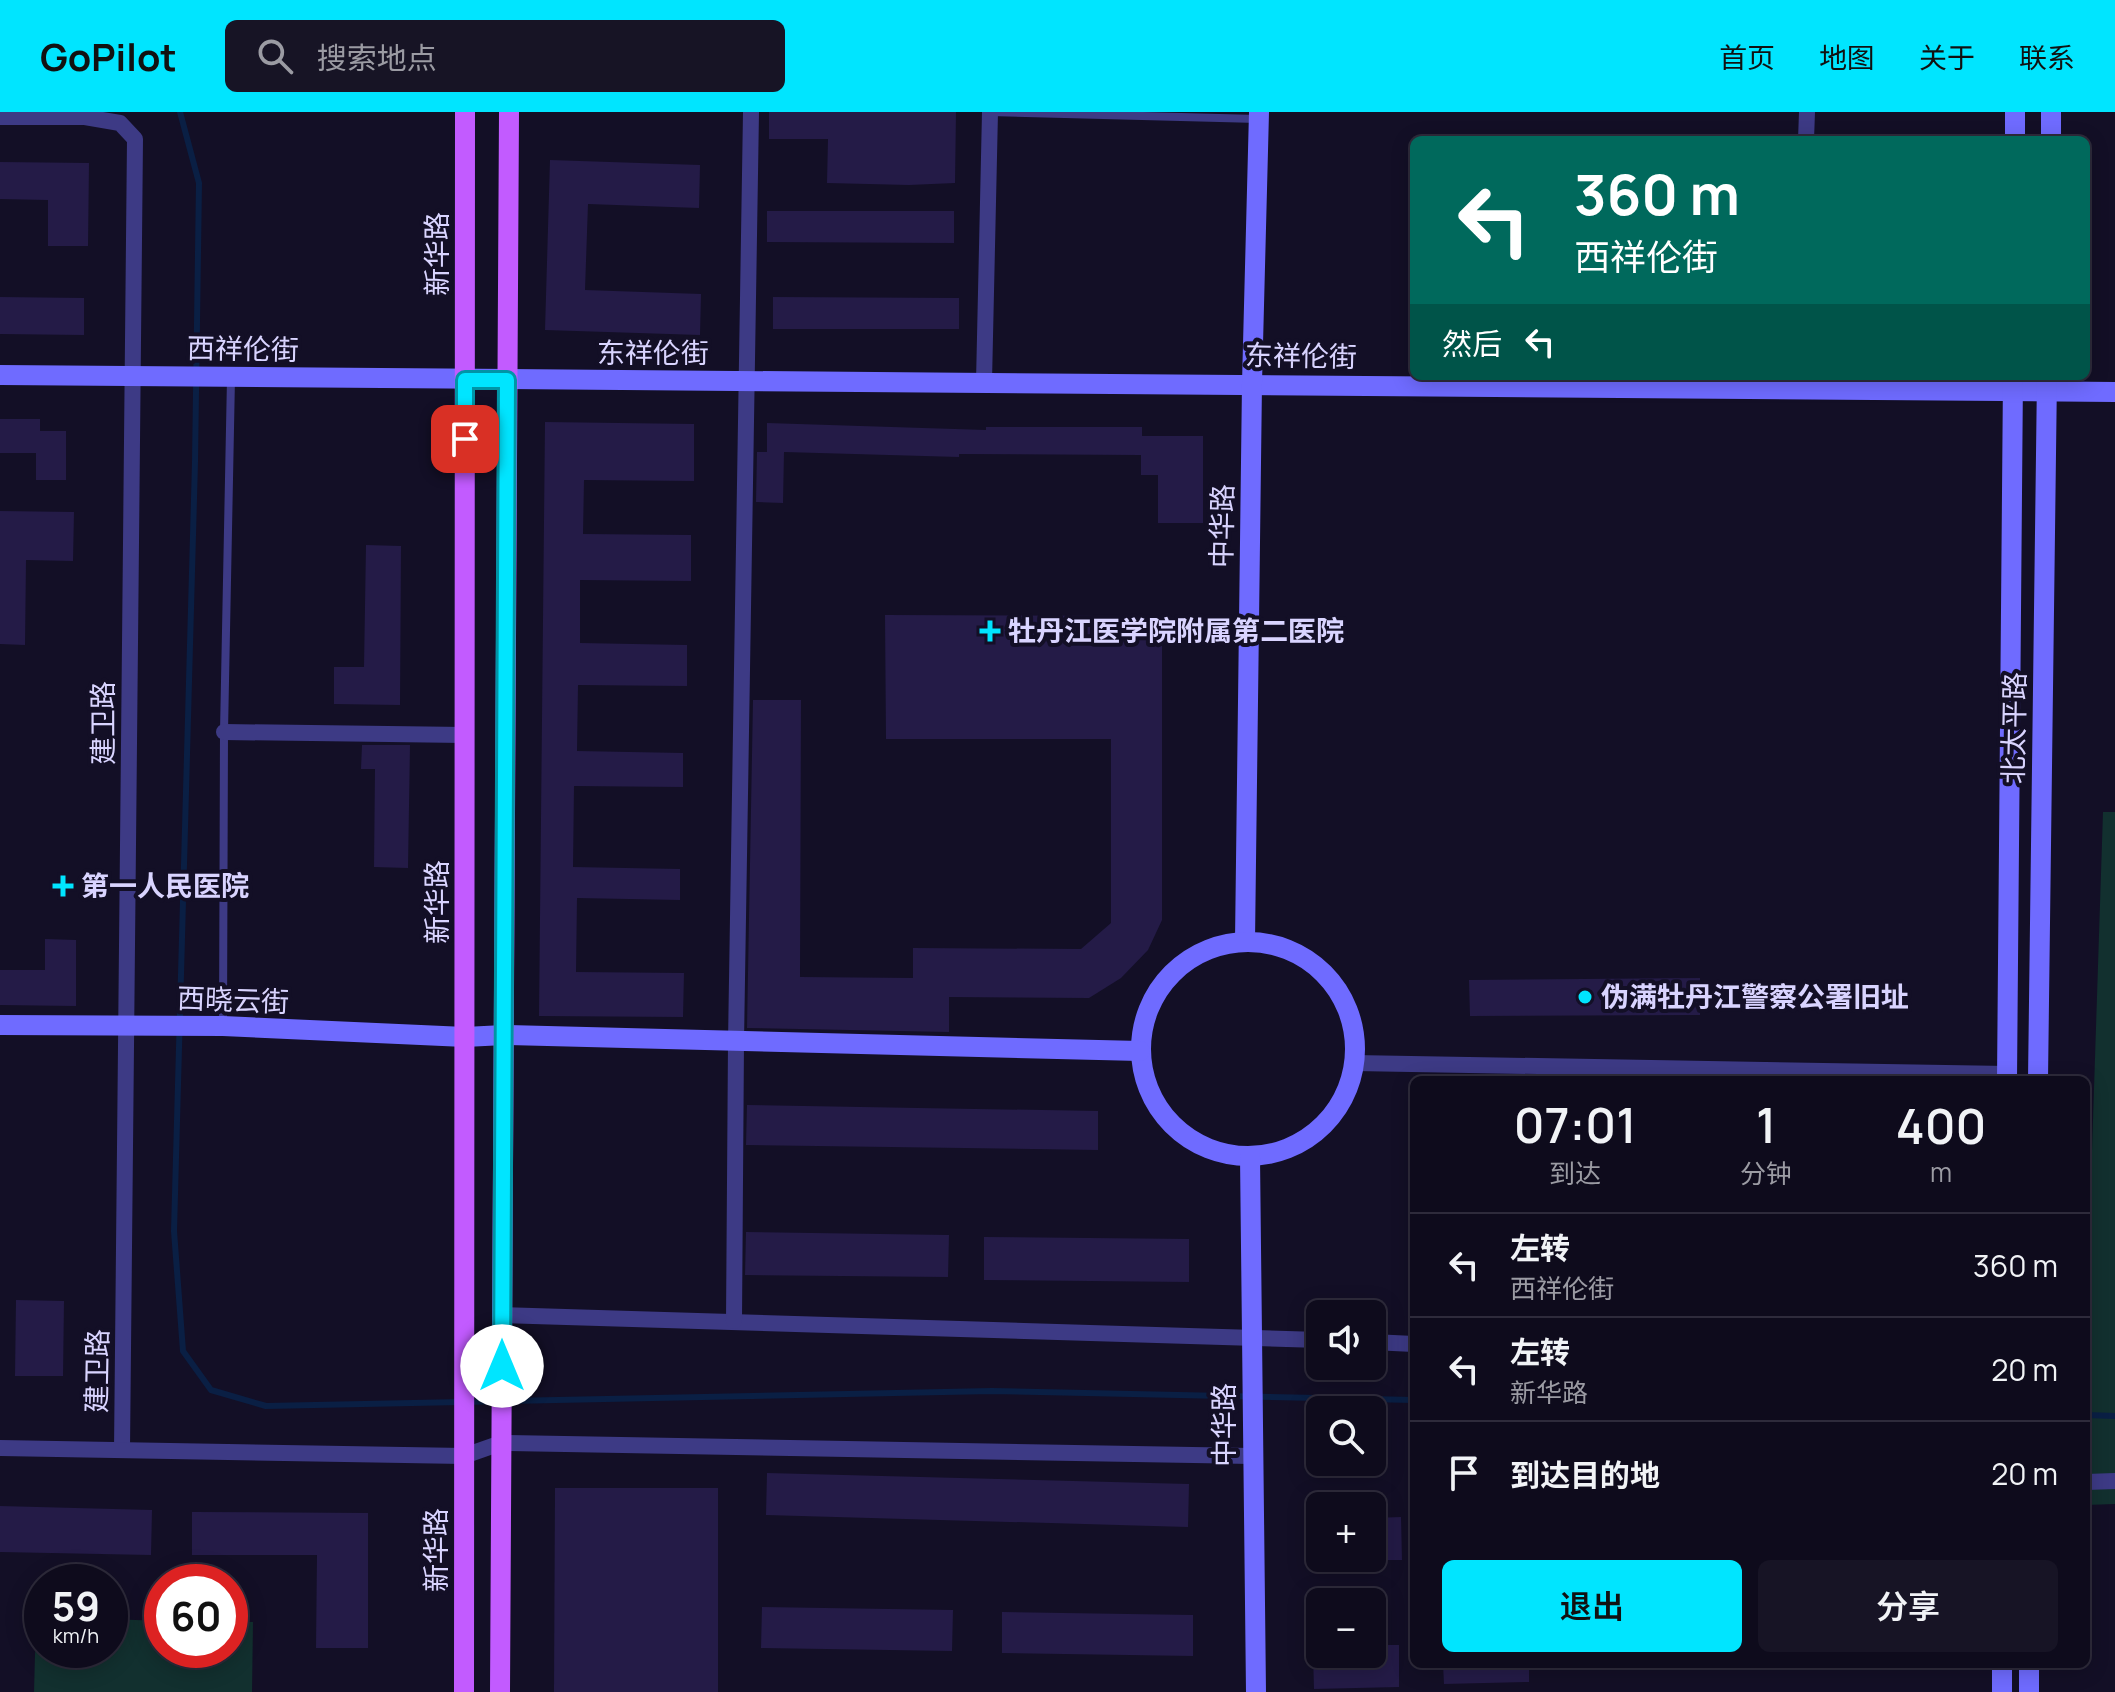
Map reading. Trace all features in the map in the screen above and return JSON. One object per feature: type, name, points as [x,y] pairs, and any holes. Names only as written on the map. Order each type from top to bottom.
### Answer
[{"type":"main road","name":"新华路","points":[[461,1686],[464,1456],[465,112]]},
{"type":"main road","points":[[500,1692],[509,112]]},
{"type":"street","points":[[734,1321],[751,112]]},
{"type":"street","points":[[984,382],[990,112]]},
{"type":"street","points":[[1806,136],[1807,112]]},
{"type":"street","points":[[2015,112],[2015,136]]},
{"type":"street","points":[[2051,112],[2051,136]]},
{"type":"street","name":"中华路","points":[[1245,941],[1252,383],[1259,116]]},
{"type":"street","name":"建卫路","points":[[0,117],[85,117],[120,123],[135,139],[122,1450]]},
{"type":"street","name":"西祥伦街","points":[[0,375],[486,380]]},
{"type":"street","name":"东祥伦街","points":[[486,380],[2047,384],[2115,392]]},
{"type":"street","name":"北太平路","points":[[2007,1076],[2013,384]]},
{"type":"street","name":"北太平路","points":[[2038,1076],[2047,384]]},
{"type":"street","points":[[224,732],[465,735]]},
{"type":"street","points":[[1245,941],[1280,946],[1312,962],[1336,987],[1352,1019],[1356,1054],[1348,1088],[1333,1116],[1310,1137],[1281,1151],[1250,1157],[1217,1152],[1186,1137],[1170,1122],[1162,1114],[1146,1084],[1140,1051],[1144,1017],[1159,987],[1182,963],[1212,947],[1245,941]]},
{"type":"street","name":"西晓云街","points":[[0,1025],[223,1026],[465,1037],[504,1035],[1140,1051]]},
{"type":"street","points":[[1354,1063],[1960,1076]]},
{"type":"street","name":"中华路","points":[[1250,1157],[1256,1692]]},
{"type":"street","points":[[502,1315],[1306,1339]]},
{"type":"street","points":[[1386,1343],[1410,1344]]},
{"type":"street","points":[[0,1448],[464,1456],[501,1443],[1252,1456]]},
{"type":"street","points":[[2090,1482],[2115,1481]]},
{"type":"street","points":[[2002,1668],[2002,1692]]},
{"type":"street","points":[[2029,1668],[2029,1692]]},
{"type":"lane","points":[[990,112],[1259,116]]},
{"type":"lane","points":[[223,1026],[224,732],[231,377]]},
{"type":"green space","points":[[2103,812],[2115,812],[2115,1504],[2090,1505],[2090,1212]]},
{"type":"green space","points":[[128,1620],[144,1620],[144,1668],[248,1668],[248,1622],[253,1622],[252,1692],[34,1692],[35,1668],[128,1668]]},
{"type":"building","points":[[769,112],[956,112],[955,183],[827,183],[828,139],[769,139]]},
{"type":"building","points":[[550,160],[700,165],[699,208],[588,204],[585,290],[701,294],[700,335],[545,330]]},
{"type":"building","points":[[0,162],[89,163],[88,246],[48,246],[48,200],[0,199]]},
{"type":"building","points":[[767,211],[954,211],[954,243],[767,242]]},
{"type":"building","points":[[0,297],[84,298],[84,335],[0,334]]},
{"type":"building","points":[[773,297],[959,298],[959,329],[773,329]]},
{"type":"building","points":[[0,419],[40,419],[40,431],[66,431],[66,480],[36,480],[36,453],[0,453]]},
{"type":"building","points":[[545,422],[694,424],[694,481],[584,480],[583,534],[691,535],[691,581],[580,580],[580,643],[687,645],[687,686],[578,685],[577,751],[683,753],[683,787],[574,786],[573,867],[680,869],[680,900],[577,898],[576,972],[684,973],[683,1017],[539,1016]]},
{"type":"building","points":[[767,423],[986,430],[986,427],[1142,427],[1142,436],[1203,436],[1203,523],[1158,523],[1158,475],[1141,475],[1141,455],[959,454],[959,457],[784,452],[783,503],[756,502],[757,452],[767,452]]},
{"type":"building","points":[[0,511],[74,512],[73,561],[26,560],[25,645],[0,644]]},
{"type":"building","points":[[366,545],[401,546],[400,705],[334,704],[334,667],[364,667]]},
{"type":"building","points":[[885,615],[1162,616],[1162,920],[1148,950],[1121,978],[1089,998],[949,997],[949,1032],[747,1028],[753,700],[801,700],[800,977],[913,978],[913,948],[1081,949],[1111,923],[1111,739],[886,739]]},
{"type":"building","points":[[362,745],[410,745],[408,868],[374,867],[375,769],[361,769]]},
{"type":"building","points":[[45,939],[76,940],[76,1006],[0,1005],[0,970],[45,970]]},
{"type":"building","name":"伪满牡丹江警察公署旧址","points":[[1700,978],[1700,1015],[1470,1016],[1469,980]]},
{"type":"building","points":[[747,1105],[1098,1111],[1098,1150],[746,1145]]},
{"type":"building","points":[[746,1232],[949,1235],[948,1277],[745,1275]]},
{"type":"building","points":[[984,1237],[1189,1239],[1189,1282],[984,1280]]},
{"type":"building","points":[[16,1300],[64,1301],[63,1376],[15,1376]]},
{"type":"building","points":[[767,1473],[1189,1484],[1188,1527],[766,1515]]},
{"type":"building","points":[[555,1488],[718,1488],[718,1692],[554,1692]]},
{"type":"building","points":[[0,1506],[152,1510],[151,1555],[0,1552]]},
{"type":"building","points":[[192,1512],[368,1513],[368,1648],[316,1648],[317,1555],[192,1555]]},
{"type":"building","points":[[1401,1517],[1402,1560],[1386,1560],[1386,1518]]},
{"type":"building","points":[[762,1607],[953,1610],[952,1651],[761,1648]]},
{"type":"building","points":[[1002,1612],[1193,1615],[1193,1656],[1002,1653]]},
{"type":"building","points":[[1386,1645],[1399,1645],[1399,1687],[1314,1689],[1313,1668],[1386,1668]]},
{"type":"building","points":[[1443,1668],[1529,1668],[1529,1682],[1444,1684]]},
{"type":"waterway","points":[[180,112],[199,183],[195,462],[174,1231],[183,1351],[211,1390],[266,1406],[992,1391],[1410,1400]]},
{"type":"waterway","points":[[2090,1415],[2115,1416]]},
{"type":"place","name":"牡丹江医学院附属第二医院","points":[[990,631]]},
{"type":"place","name":"第一人民医院","points":[[63,886]]},
{"type":"place","name":"伪满牡丹江警察公署旧址","points":[[1585,997]]},
{"type":"route","points":[[465,439],[465,380],[507,380],[502,1366]]}]
